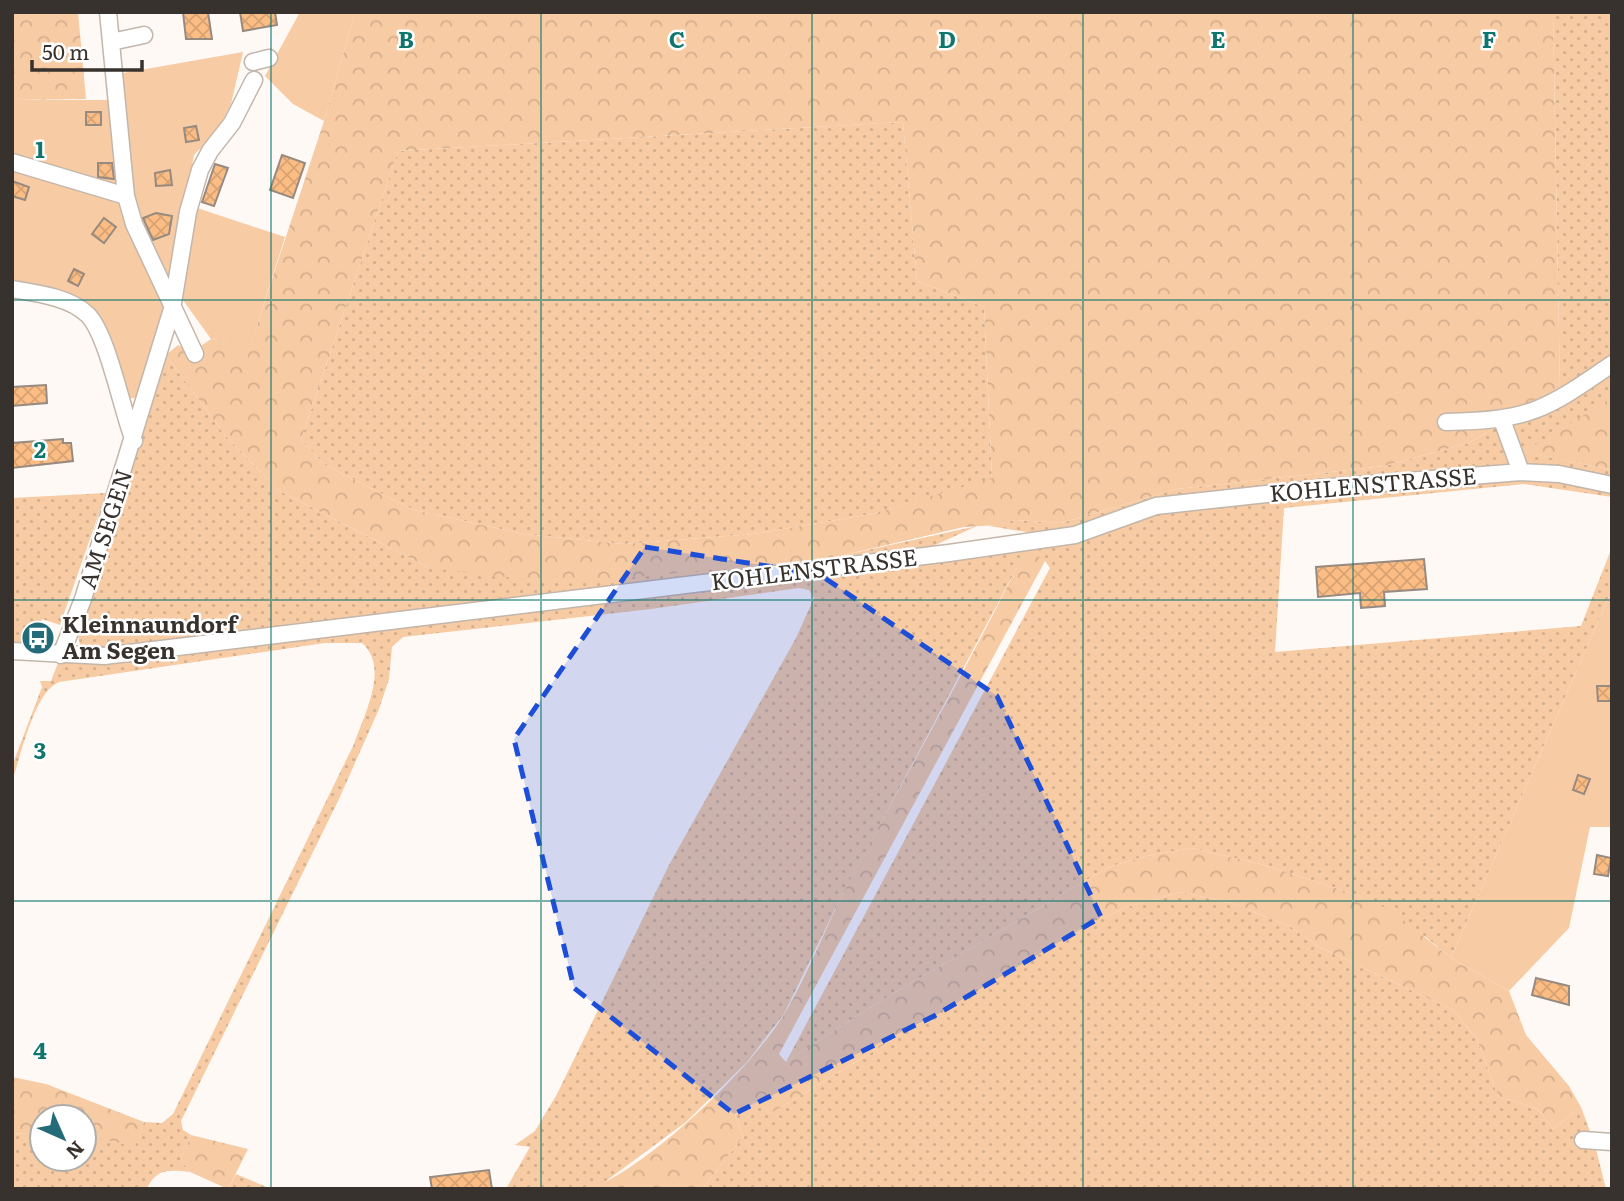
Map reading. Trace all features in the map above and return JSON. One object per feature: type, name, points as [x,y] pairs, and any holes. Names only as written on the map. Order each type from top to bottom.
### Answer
[{"type":"street","points":[[108,12],[126,196],[134,223],[195,354]]},
{"type":"street","points":[[111,41],[144,35]]},
{"type":"street","name":"AM SEGEN","points":[[61,655],[83,599],[134,441],[172,309],[188,212],[200,170],[210,151],[232,123],[254,80]]},
{"type":"street","points":[[12,162],[126,196]]},
{"type":"street","name":"AM SEGEN","points":[[12,289],[68,302],[89,316],[108,357],[134,441]]},
{"type":"street","points":[[1446,422],[1502,420],[1554,404],[1612,364]]},
{"type":"street","points":[[1502,420],[1521,472]]},
{"type":"street","name":"KOHLENSTRASSE","points":[[12,651],[104,656],[1043,541],[1075,535],[1156,506],[1331,487],[1521,472],[1559,474],[1612,485]]},
{"type":"street","points":[[1583,1140],[1612,1142]]},
{"type":"highlighted area","points":[[645,547],[819,574],[997,696],[1101,917],[936,1015],[734,1114],[574,988],[514,739]]},
{"type":"green space","points":[[12,12],[78,12],[86,99],[12,100]]},
{"type":"green space","points":[[300,12],[355,12],[324,121],[293,104],[265,76]]},
{"type":"green space","points":[[355,12],[1553,12],[1560,389],[1469,443],[1384,466],[1177,489],[1061,523],[1015,520],[999,525],[964,527],[831,558],[565,584],[429,568],[278,490],[224,434],[166,355],[178,345],[192,352],[211,339],[251,343],[324,121]],"holes":[[[903,122],[917,281],[984,307],[992,478],[872,514],[753,534],[624,544],[524,534],[414,510],[325,465],[301,440],[398,151]]]},
{"type":"green space","points":[[1553,12],[1612,12],[1612,399],[1524,452],[1612,470],[1612,497],[1524,484],[1284,508],[1275,652],[1581,626],[1612,547],[1612,590],[1451,958],[1427,938],[1360,896],[1265,865],[1192,848],[1146,856],[1109,867],[874,1005],[786,1062],[1050,568],[1045,561],[1022,558],[837,905],[784,1014],[747,1062],[686,1122],[602,1184],[590,1189],[506,1189],[530,1147],[515,1145],[535,1131],[557,1094],[669,865],[796,638],[814,598],[809,590],[799,588],[651,609],[403,637],[392,647],[389,679],[379,709],[339,799],[181,1121],[183,1130],[191,1135],[181,1160],[190,1172],[164,1172],[155,1177],[147,1189],[12,1189],[12,1134],[28,1133],[28,1173],[98,1173],[98,1137],[135,1146],[144,1122],[162,1123],[173,1114],[354,744],[372,692],[374,665],[370,653],[362,643],[325,643],[59,682],[42,698],[24,741],[12,781],[12,766],[42,687],[40,681],[51,681],[61,655],[80,645],[77,631],[166,355],[224,434],[278,490],[429,568],[708,569],[831,558],[977,526],[931,547],[925,556],[1039,534],[989,526],[1015,520],[1061,523],[1177,489],[1384,466],[1469,443],[1560,389]]},
{"type":"green space","points":[[243,52],[231,104],[218,130],[194,155],[171,277],[156,286],[165,313],[138,397],[124,400],[95,318],[12,285],[12,100],[123,100],[123,73]]},
{"type":"green space","points":[[903,122],[917,281],[984,307],[992,479],[872,514],[753,534],[624,544],[524,534],[414,510],[325,465],[301,440],[398,151]]},
{"type":"green space","points":[[194,207],[285,237],[251,344],[211,339],[180,296]]},
{"type":"green space","points":[[1612,399],[1612,470],[1523,452],[1607,401]]},
{"type":"green space","points":[[106,493],[60,625],[42,619],[33,638],[24,643],[12,644],[12,498]]},
{"type":"green space","points":[[1034,554],[1045,561],[779,1054],[786,1062],[874,1005],[1109,867],[1146,856],[1192,848],[1265,865],[1360,896],[1392,911],[1451,958],[1509,991],[1526,1035],[1569,1086],[1581,1107],[1553,1129],[1538,1109],[1498,1096],[1477,1039],[1453,1010],[1317,946],[1290,926],[1234,904],[1181,892],[1127,907],[1063,936],[770,1114],[756,1102],[735,1115],[743,1137],[702,1189],[590,1189],[641,1160],[669,1138],[724,1087],[770,1035],[794,997],[850,880],[1022,557]]},
{"type":"green space","points":[[1612,590],[1612,827],[1590,827],[1569,928],[1509,991],[1451,958]]},
{"type":"green space","points":[[1181,892],[1234,904],[1290,926],[1317,946],[1453,1010],[1477,1039],[1498,1096],[1538,1109],[1553,1129],[1581,1107],[1595,1145],[1606,1189],[702,1189],[743,1137],[735,1115],[757,1102],[770,1114],[1063,936],[1127,907]]},
{"type":"green space","points":[[12,1077],[46,1084],[95,1103],[28,1103],[28,1133],[12,1134]]},
{"type":"green space","points":[[98,1104],[144,1122],[135,1147],[98,1138]]},
{"type":"green space","points":[[191,1135],[248,1149],[228,1189],[190,1172],[181,1160]]},
{"type":"green space","points":[[236,1174],[271,1189],[228,1189]]},
{"type":"building","points":[[183,12],[208,12],[212,39],[186,39]]},
{"type":"building","points":[[240,12],[275,12],[277,25],[243,31]]},
{"type":"building","points":[[86,112],[101,112],[101,125],[86,125]]},
{"type":"building","points":[[196,126],[199,140],[186,142],[184,128]]},
{"type":"building","points":[[282,155],[305,163],[293,198],[270,190]]},
{"type":"building","points":[[98,163],[112,163],[114,179],[98,177]]},
{"type":"building","points":[[215,164],[228,168],[214,206],[202,202]]},
{"type":"building","points":[[170,170],[172,185],[156,186],[155,173]]},
{"type":"building","points":[[12,181],[29,187],[25,200],[12,196]]},
{"type":"building","points":[[156,213],[172,216],[169,234],[153,240],[143,218]]},
{"type":"building","points":[[104,218],[116,227],[104,243],[92,234]]},
{"type":"building","points":[[74,269],[84,274],[78,286],[68,281]]},
{"type":"building","points":[[46,385],[47,403],[12,406],[12,387]]},
{"type":"building","points":[[63,439],[63,443],[71,443],[73,461],[12,468],[12,443]]},
{"type":"building","points":[[1424,559],[1427,589],[1384,592],[1385,606],[1361,608],[1360,593],[1318,597],[1316,567]]},
{"type":"building","points":[[1597,686],[1612,686],[1612,701],[1598,701]]},
{"type":"building","points":[[1578,775],[1590,779],[1584,794],[1573,790]]},
{"type":"building","points":[[1597,855],[1611,858],[1608,876],[1594,874]]},
{"type":"building","points":[[1536,978],[1569,986],[1569,1005],[1532,995]]},
{"type":"building","points":[[489,1170],[492,1189],[432,1189],[430,1177]]},
{"type":"place","name":"Kleinnaundorf Am Segen","points":[[38,638]]}]
